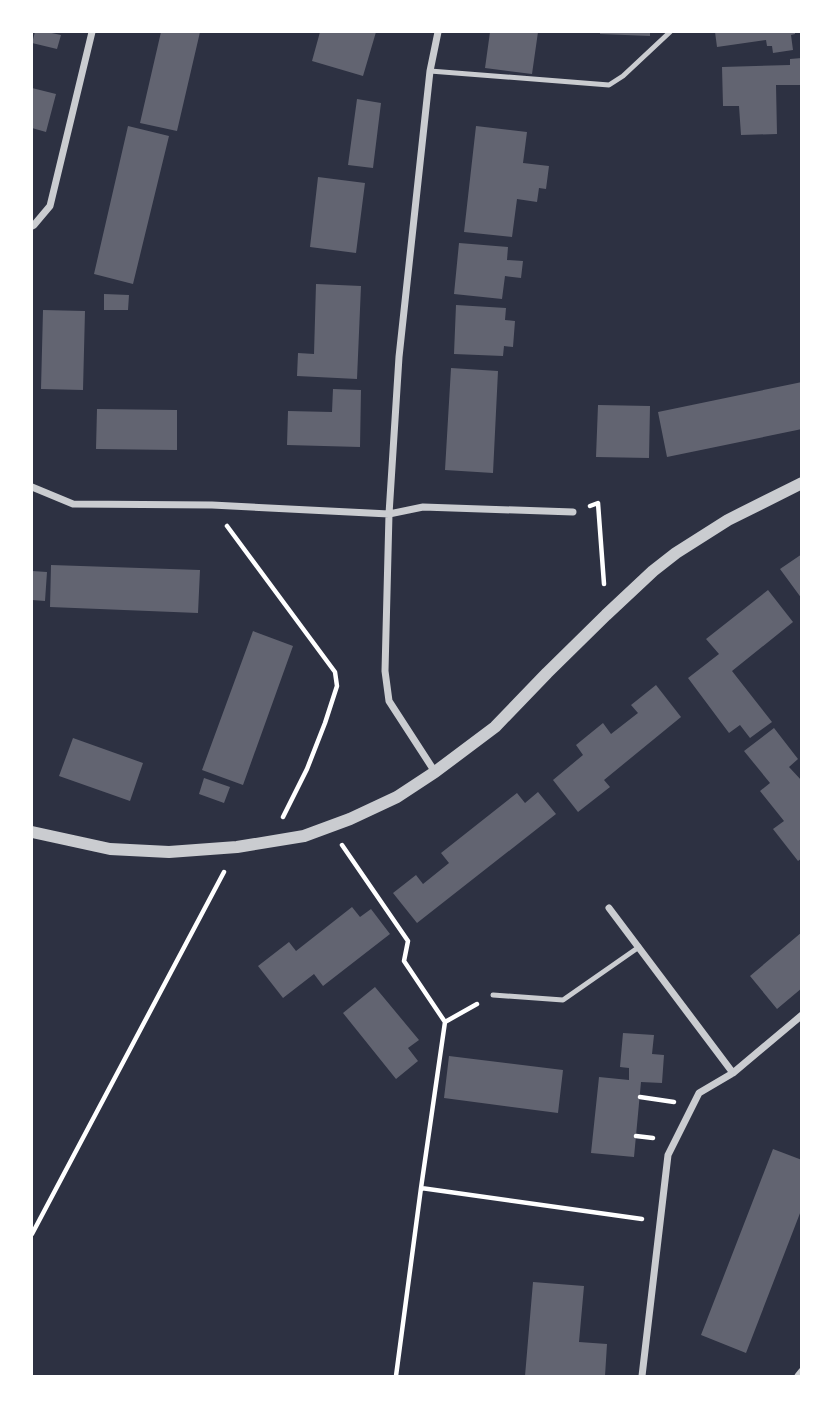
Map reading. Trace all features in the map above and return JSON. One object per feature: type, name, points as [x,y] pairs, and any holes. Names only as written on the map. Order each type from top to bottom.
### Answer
[{"type":"street","points":[[32,226],[50,205],[92,32]]},
{"type":"street","points":[[435,772],[389,702],[385,671],[389,514],[399,357],[430,71],[438,32]]},
{"type":"street","points":[[32,832],[110,849],[169,852],[237,847],[303,836],[397,797],[495,727],[653,571],[701,536],[802,483]]},
{"type":"street","points":[[32,487],[73,504],[212,505],[389,514],[423,507],[573,512]]},
{"type":"street","points":[[609,908],[733,1073]]},
{"type":"street","points":[[642,1377],[668,1154],[699,1093],[733,1073],[802,1015]]},
{"type":"street","points":[[798,1377],[802,1371]]},
{"type":"lane","points":[[430,71],[609,85],[623,76],[670,32]]},
{"type":"lane","points":[[492,995],[563,1000],[639,947]]},
{"type":"path","points":[[573,512],[598,503],[606,615]]},
{"type":"path","points":[[212,505],[335,671],[337,686],[326,723],[277,829]]},
{"type":"path","points":[[329,827],[408,941],[404,961],[445,1022],[396,1377]]},
{"type":"path","points":[[32,1234],[237,847]]},
{"type":"path","points":[[445,1022],[492,995]]},
{"type":"path","points":[[640,1097],[679,1103]]},
{"type":"path","points":[[636,1136],[659,1138]]},
{"type":"path","points":[[421,1188],[660,1221]]},
{"type":"building","points":[[35,32],[61,35],[57,49],[32,43]]},
{"type":"building","points":[[161,32],[200,32],[177,131],[140,123]]},
{"type":"building","points":[[320,32],[376,32],[363,76],[312,61]]},
{"type":"building","points":[[490,32],[538,32],[532,74],[485,68]]},
{"type":"building","points":[[650,32],[650,36],[600,34]]},
{"type":"building","points":[[715,32],[795,32],[791,35],[793,50],[773,53],[772,46],[767,46],[766,40],[717,47]]},
{"type":"building","points":[[802,58],[802,85],[776,85],[777,134],[741,135],[739,106],[723,106],[722,67],[790,65],[790,59]]},
{"type":"building","points":[[32,88],[56,94],[46,132],[32,128]]},
{"type":"building","points":[[357,99],[381,103],[373,168],[348,165]]},
{"type":"building","points":[[128,126],[169,136],[133,284],[94,274]]},
{"type":"building","points":[[476,126],[527,132],[523,163],[549,166],[546,189],[539,188],[537,202],[517,199],[512,237],[464,232]]},
{"type":"building","points":[[318,177],[365,183],[356,253],[310,247]]},
{"type":"building","points":[[459,243],[508,247],[507,260],[523,261],[521,278],[505,276],[502,299],[454,294]]},
{"type":"building","points":[[316,284],[361,286],[357,379],[297,376],[298,353],[314,354]]},
{"type":"building","points":[[104,294],[129,295],[128,310],[104,310]]},
{"type":"building","points":[[456,305],[506,308],[505,320],[515,321],[513,347],[504,346],[503,356],[454,354]]},
{"type":"building","points":[[43,310],[85,311],[83,390],[41,389]]},
{"type":"building","points":[[451,368],[498,371],[493,473],[445,470]]},
{"type":"building","points":[[802,382],[802,429],[667,457],[658,412]]},
{"type":"building","points":[[333,389],[361,390],[360,447],[287,445],[288,411],[332,412]]},
{"type":"building","points":[[598,405],[650,406],[649,458],[596,457]]},
{"type":"building","points":[[97,409],[177,410],[177,450],[96,449]]},
{"type":"building","points":[[802,554],[802,599],[780,569]]},
{"type":"building","points":[[51,565],[200,570],[198,613],[50,607]]},
{"type":"building","points":[[32,571],[47,572],[45,601],[32,600]]},
{"type":"building","points":[[768,590],[793,622],[732,671],[772,722],[750,738],[740,725],[729,733],[688,678],[719,654],[706,639]]},
{"type":"building","points":[[253,631],[293,646],[243,785],[202,770]]},
{"type":"building","points":[[656,685],[681,717],[604,780],[610,787],[578,812],[553,780],[583,755],[576,745],[603,723],[611,734],[638,713],[631,705]]},
{"type":"building","points":[[774,728],[798,759],[789,767],[802,781],[802,858],[798,861],[773,829],[784,821],[760,791],[770,783],[744,751]]},
{"type":"building","points":[[73,738],[143,763],[130,801],[59,776]]},
{"type":"building","points":[[204,778],[230,787],[224,803],[199,794]]},
{"type":"building","points":[[538,792],[556,814],[417,923],[393,893],[416,875],[423,884],[449,863],[441,853],[517,793],[525,803]]},
{"type":"building","points":[[352,907],[360,917],[371,909],[390,934],[323,986],[314,974],[283,998],[258,966],[289,942],[296,951]]},
{"type":"building","points":[[802,932],[802,988],[777,1009],[750,976]]},
{"type":"building","points":[[375,987],[419,1040],[408,1048],[418,1061],[396,1079],[343,1013]]},
{"type":"building","points":[[623,1033],[654,1035],[652,1054],[664,1055],[662,1083],[641,1082],[634,1157],[591,1153],[599,1077],[629,1080],[629,1068],[620,1067]]},
{"type":"building","points":[[449,1056],[563,1070],[558,1113],[444,1098]]},
{"type":"building","points":[[773,1149],[802,1160],[802,1208],[746,1353],[701,1335]]},
{"type":"building","points":[[533,1282],[584,1286],[579,1342],[607,1344],[605,1376],[525,1376]]}]
